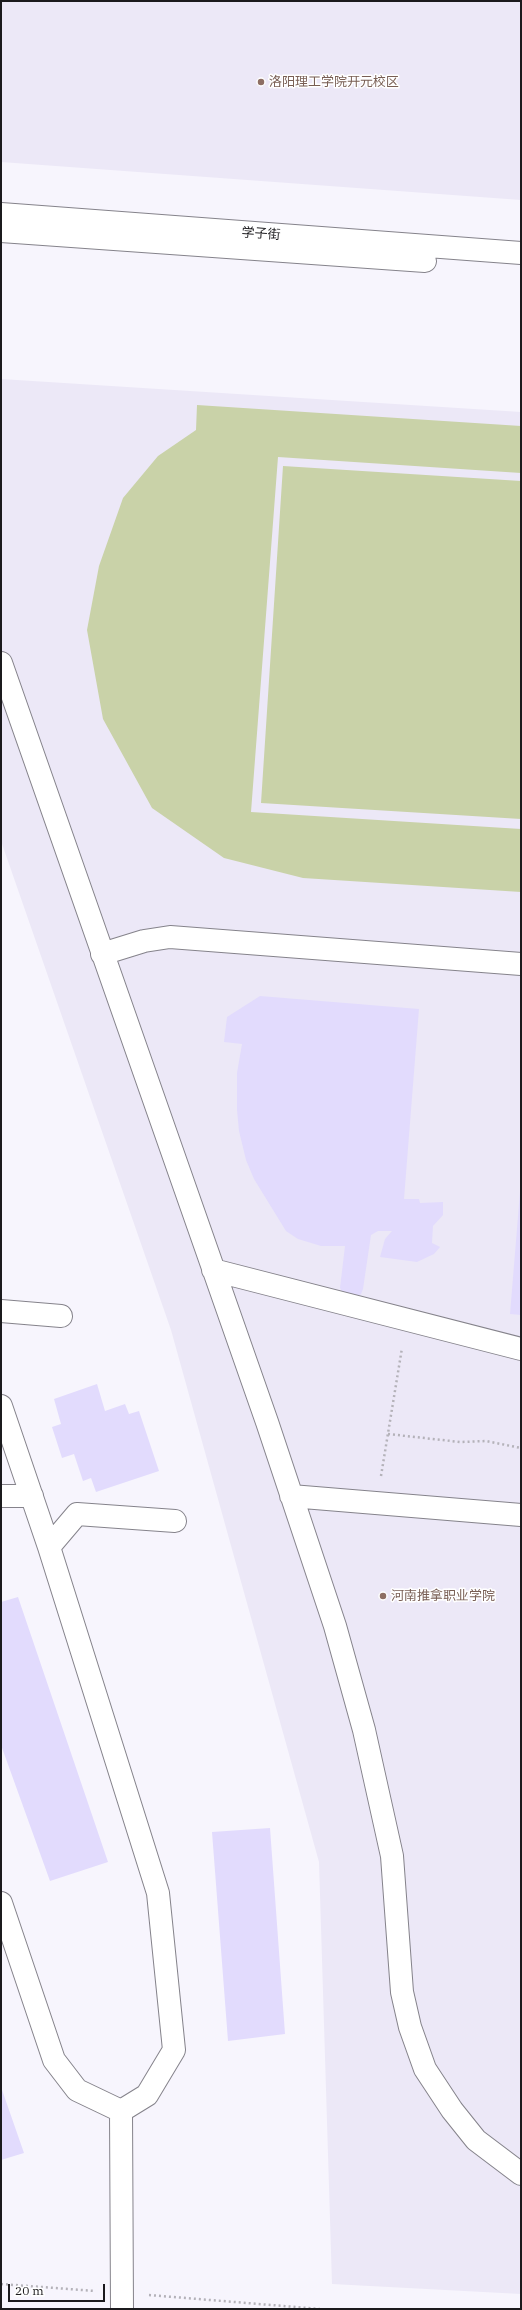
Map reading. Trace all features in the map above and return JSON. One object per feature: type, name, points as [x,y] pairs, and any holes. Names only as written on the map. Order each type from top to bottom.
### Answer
[{"type":"street","name":"学子街","points":[[1,214],[521,253]]},
{"type":"street","name":"学子街","points":[[1,231],[521,268]]},
{"type":"street","points":[[1,663],[291,1496],[347,1671],[364,1730],[392,1856],[402,1992],[410,2027],[425,2068],[452,2110],[476,2140],[521,2174]]},
{"type":"street","points":[[102,954],[144,941],[170,937],[521,964]]},
{"type":"street","points":[[213,1270],[521,1349]]},
{"type":"street","points":[[1,1311],[62,1316]]},
{"type":"street","points":[[1,1406],[49,1547],[158,1893],[174,2050],[147,2095],[121,2111]]},
{"type":"street","points":[[1,1496],[32,1496]]},
{"type":"street","points":[[291,1496],[521,1515]]},
{"type":"street","points":[[49,1547],[77,1514],[175,1521]]},
{"type":"street","points":[[1,1904],[54,2060],[77,2090],[121,2111]]},
{"type":"street","points":[[121,2111],[122,2301]]},
{"type":"path","points":[[377,1503],[406,1320]]},
{"type":"path","points":[[388,1434],[460,1442],[486,1441],[521,1448]]},
{"type":"path","points":[[1,2284],[122,2301],[320,2309]]},
{"type":"shaded area","name":"洛阳理工学院开元校区","points":[[1,1],[521,1],[521,200],[1,162]]},
{"type":"shaded area","name":"河南推拿职业学院","points":[[1,379],[521,412],[521,2294],[332,2284],[319,1862],[171,1330],[1,841]]},
{"type":"green space","points":[[197,405],[521,426],[521,473],[278,457],[251,812],[521,829],[521,892],[303,878],[224,858],[152,808],[103,719],[87,630],[99,566],[123,498],[158,456],[196,430]]},
{"type":"green space","points":[[283,466],[521,481],[521,819],[261,803]]},
{"type":"building","points":[[260,996],[419,1009],[404,1199],[419,1199],[420,1203],[443,1202],[443,1215],[433,1226],[432,1243],[440,1247],[434,1254],[417,1262],[380,1257],[385,1239],[392,1231],[378,1231],[371,1235],[363,1289],[361,1294],[352,1299],[343,1294],[340,1288],[345,1246],[321,1246],[298,1239],[286,1231],[254,1179],[246,1160],[239,1131],[237,1110],[237,1073],[242,1044],[224,1042],[227,1017]]},
{"type":"building","points":[[521,1192],[521,1315],[510,1314]]},
{"type":"building","points":[[97,1384],[105,1411],[125,1404],[129,1414],[139,1411],[159,1471],[96,1492],[91,1478],[83,1481],[74,1454],[62,1458],[52,1427],[61,1424],[54,1399]]},
{"type":"building","points":[[18,1597],[108,1862],[50,1881],[1,1745],[1,1602]]},
{"type":"building","points":[[270,1828],[285,2034],[228,2041],[212,1832]]},
{"type":"building","points":[[1,2087],[24,2153],[1,2160]]},
{"type":"place","name":"洛阳理工学院开元校区","points":[[261,82]]},
{"type":"place","name":"河南推拿职业学院","points":[[383,1596]]}]
